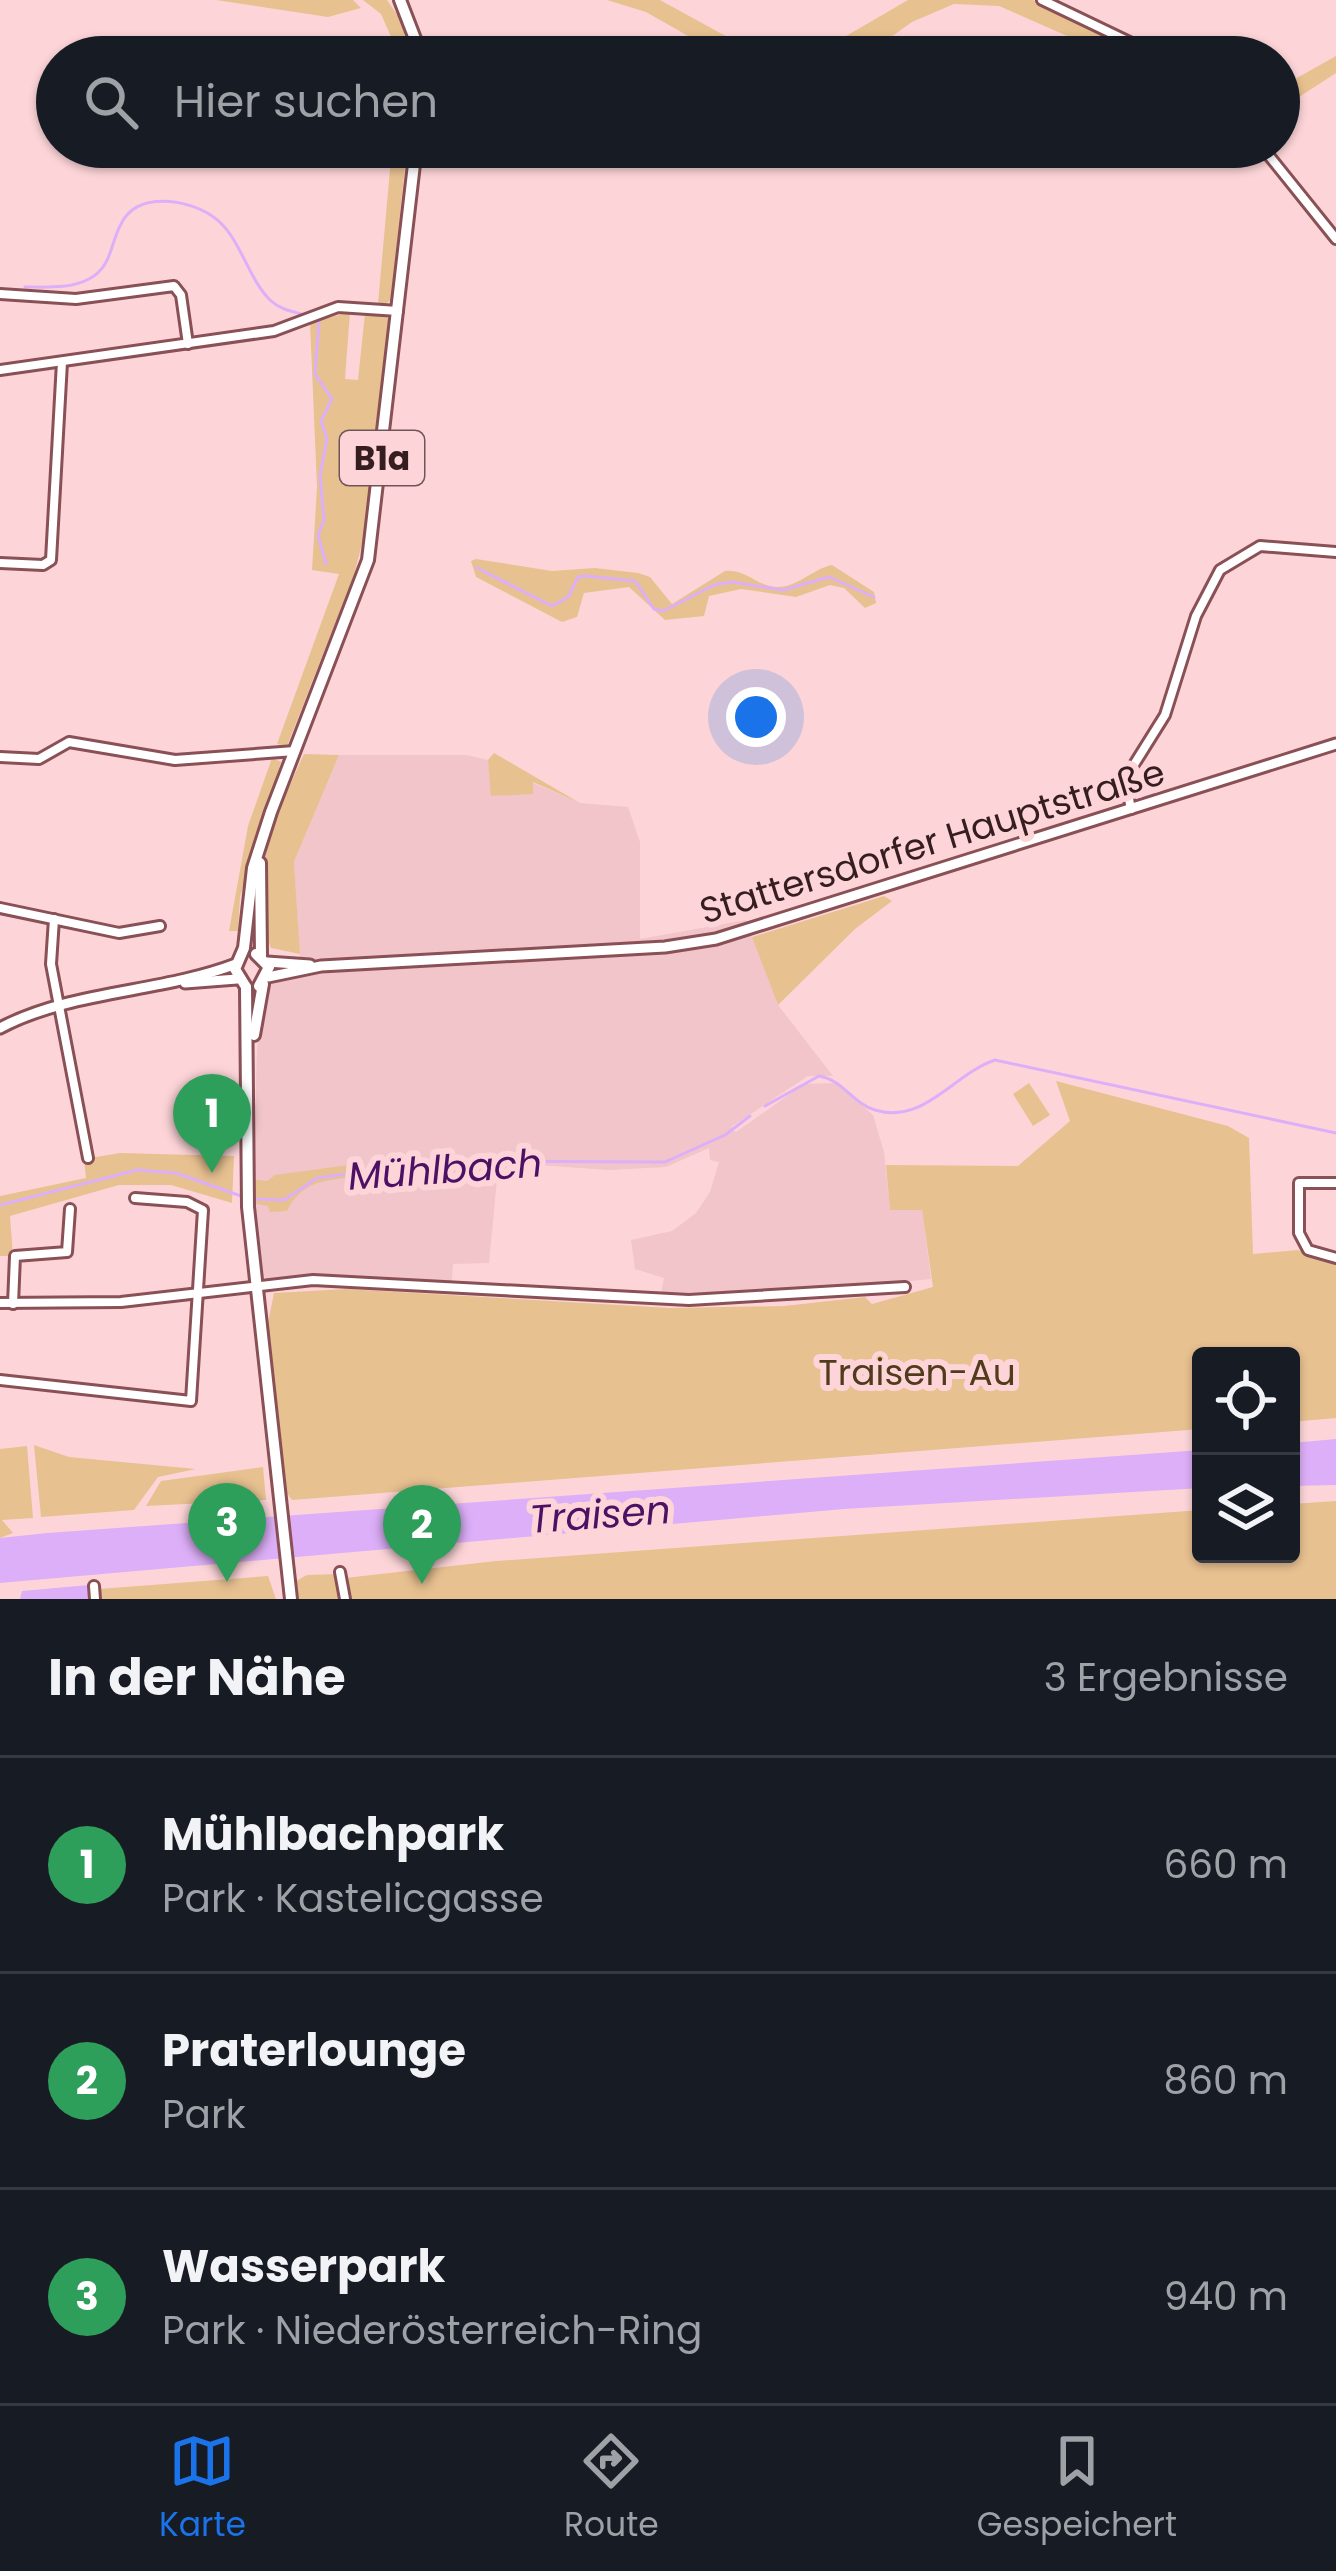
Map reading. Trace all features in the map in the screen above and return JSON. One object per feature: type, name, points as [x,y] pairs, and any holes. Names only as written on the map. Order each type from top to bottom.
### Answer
[{"type":"main road","points":[[400,0],[414,36]]},
{"type":"main road","name":"B1a","points":[[289,1595],[248,1207],[250,1063],[239,960],[261,847],[368,560],[414,168]]},
{"type":"main road","name":"Stattersdorfer Hauptstraße","points":[[264,959],[321,966],[665,947],[716,938],[1336,744]]},
{"type":"main road","name":"B1a","points":[[250,1063],[265,980],[256,869]]},
{"type":"main road","points":[[179,983],[239,960],[264,959]]},
{"type":"main road","name":"Stattersdorfer Hauptstraße","points":[[265,980],[321,966]]},
{"type":"main road","points":[[0,1028],[59,1005],[179,983],[265,980]]},
{"type":"street","points":[[1042,0],[1117,36]]},
{"type":"street","points":[[1279,168],[1336,239]]},
{"type":"street","points":[[0,294],[76,298],[175,286],[181,296],[188,344]]},
{"type":"street","points":[[0,370],[274,331],[346,307],[398,311]]},
{"type":"street","points":[[0,563],[45,565],[51,560],[62,362]]},
{"type":"street","points":[[1131,809],[1124,779],[1165,715],[1196,616],[1220,570],[1260,546],[1336,552]]},
{"type":"street","points":[[0,757],[39,759],[53,746],[69,742],[175,760],[295,751]]},
{"type":"street","points":[[0,908],[119,933],[160,926]]},
{"type":"street","points":[[54,919],[52,964],[88,1158]]},
{"type":"street","points":[[1336,1183],[1299,1183],[1298,1233],[1308,1250],[1336,1258]]},
{"type":"street","points":[[0,1380],[134,1392],[181,1404],[192,1399],[202,1210],[187,1202],[134,1198]]},
{"type":"street","points":[[13,1304],[15,1256],[67,1252],[70,1209]]},
{"type":"street","points":[[0,1303],[367,1281],[689,1300],[905,1287]]},
{"type":"street","points":[[340,1572],[345,1599]]},
{"type":"street","points":[[94,1586],[95,1599]]},
{"type":"shaded area","points":[[339,755],[467,755],[488,760],[492,796],[533,793],[531,782],[580,803],[628,807],[640,842],[640,939],[746,920],[778,1005],[833,1076],[808,1076],[731,1127],[736,1132],[804,1084],[836,1083],[873,1115],[884,1152],[890,1209],[922,1209],[931,1279],[795,1292],[661,1293],[664,1278],[635,1269],[631,1240],[672,1231],[696,1213],[710,1192],[719,1162],[710,1160],[709,1148],[666,1167],[608,1170],[511,1163],[509,1180],[497,1180],[489,1263],[453,1264],[452,1281],[269,1280],[261,1275],[253,1203],[257,1048],[267,987],[279,978],[301,974],[294,862]]},
{"type":"green space","points":[[216,0],[353,0],[361,8],[328,17]]},
{"type":"green space","points":[[363,0],[387,0],[405,36],[391,36],[381,14]]},
{"type":"green space","points":[[607,0],[660,0],[726,36],[688,36],[646,12]]},
{"type":"green space","points":[[908,0],[1033,0],[1123,36],[1067,36],[999,6],[954,4],[892,36],[846,36]]},
{"type":"green space","points":[[1336,56],[1336,73],[1300,96],[1300,76]]},
{"type":"green space","points":[[390,168],[405,168],[391,300],[378,304]]},
{"type":"green space","points":[[350,312],[345,379],[358,380],[365,313],[386,315],[389,321],[366,528],[354,575],[287,746],[277,744],[339,574],[312,570],[317,487],[310,323]]},
{"type":"green space","points":[[471,561],[552,571],[595,568],[638,573],[650,577],[672,604],[725,571],[779,587],[832,565],[874,592],[876,603],[865,608],[844,588],[830,585],[796,597],[741,589],[709,596],[704,616],[665,620],[629,587],[584,593],[577,617],[562,622],[476,577]]},
{"type":"green space","points":[[494,753],[580,803],[533,782],[533,794],[491,796],[488,760]]},
{"type":"green space","points":[[304,754],[339,755],[294,862],[300,954],[271,948],[261,899],[274,825]]},
{"type":"green space","points":[[272,758],[281,762],[240,897],[238,931],[229,931],[248,826]]},
{"type":"green space","points":[[884,896],[892,901],[855,929],[778,1005],[752,937]]},
{"type":"green space","name":"Traisen-Au","points":[[1056,1081],[1228,1126],[1249,1138],[1253,1254],[1298,1250],[1336,1265],[1336,1418],[1300,1421],[1300,1347],[1192,1347],[1192,1430],[292,1500],[286,1492],[268,1323],[274,1293],[347,1289],[670,1308],[784,1306],[865,1297],[872,1304],[933,1287],[922,1210],[890,1210],[886,1165],[1018,1166],[1070,1121]]},
{"type":"green space","points":[[1029,1083],[1050,1115],[1033,1126],[1013,1094]]},
{"type":"green space","points":[[120,1153],[234,1156],[232,1203],[171,1185],[119,1185],[10,1216],[13,1256],[0,1256],[0,1196],[86,1178],[84,1159]]},
{"type":"green space","points":[[356,1164],[359,1177],[308,1188],[287,1211],[270,1212],[268,1206],[252,1203],[251,1179],[267,1181],[275,1175]]},
{"type":"green space","points":[[34,1445],[69,1457],[196,1469],[158,1477],[134,1510],[41,1517]]},
{"type":"green space","points":[[27,1446],[33,1518],[2,1520],[13,1533],[0,1538],[0,1449]]},
{"type":"green space","points":[[263,1467],[266,1500],[146,1506],[161,1481]]},
{"type":"green space","points":[[1336,1501],[1336,1599],[349,1599],[345,1578],[496,1561],[1192,1511],[1192,1563],[1300,1563],[1300,1503]]},
{"type":"green space","points":[[338,1574],[342,1599],[298,1599],[296,1581],[307,1575]]},
{"type":"green space","points":[[268,1576],[276,1599],[99,1599],[99,1589]]},
{"type":"water","points":[[1336,1439],[1336,1485],[1300,1486],[1300,1442]]},
{"type":"water","name":"Traisen","points":[[1192,1451],[1192,1489],[844,1509],[0,1583],[0,1538]]},
{"type":"water","points":[[89,1585],[90,1599],[20,1599],[22,1591]]},
{"type":"waterway","points":[[25,287],[66,286],[97,274],[128,213],[150,202],[189,205],[222,224],[270,300],[319,322],[315,374],[332,399],[321,421],[327,439],[320,475],[324,520],[318,535],[326,564]]},
{"type":"waterway","points":[[477,568],[552,606],[568,597],[578,577],[586,576],[635,581],[654,609],[663,611],[714,585],[731,582],[783,590],[829,577],[874,597]]},
{"type":"waterway","name":"Mühlbach","points":[[765,1106],[819,1076],[875,1110],[909,1110],[995,1060],[1336,1133]]},
{"type":"waterway","name":"Mühlbach","points":[[250,1199],[284,1200],[317,1178],[440,1161],[665,1162],[725,1135],[750,1116]]},
{"type":"waterway","name":"Mühlbach","points":[[0,1205],[137,1170],[176,1173],[241,1196]]},
{"type":"waterway","points":[[429,1545],[438,1554]]},
{"type":"place","name":"Mühlbachpark","points":[[212,1173]]},
{"type":"place","name":"Wasserpark","points":[[227,1582]]},
{"type":"place","name":"Praterlounge","points":[[422,1584]]}]
